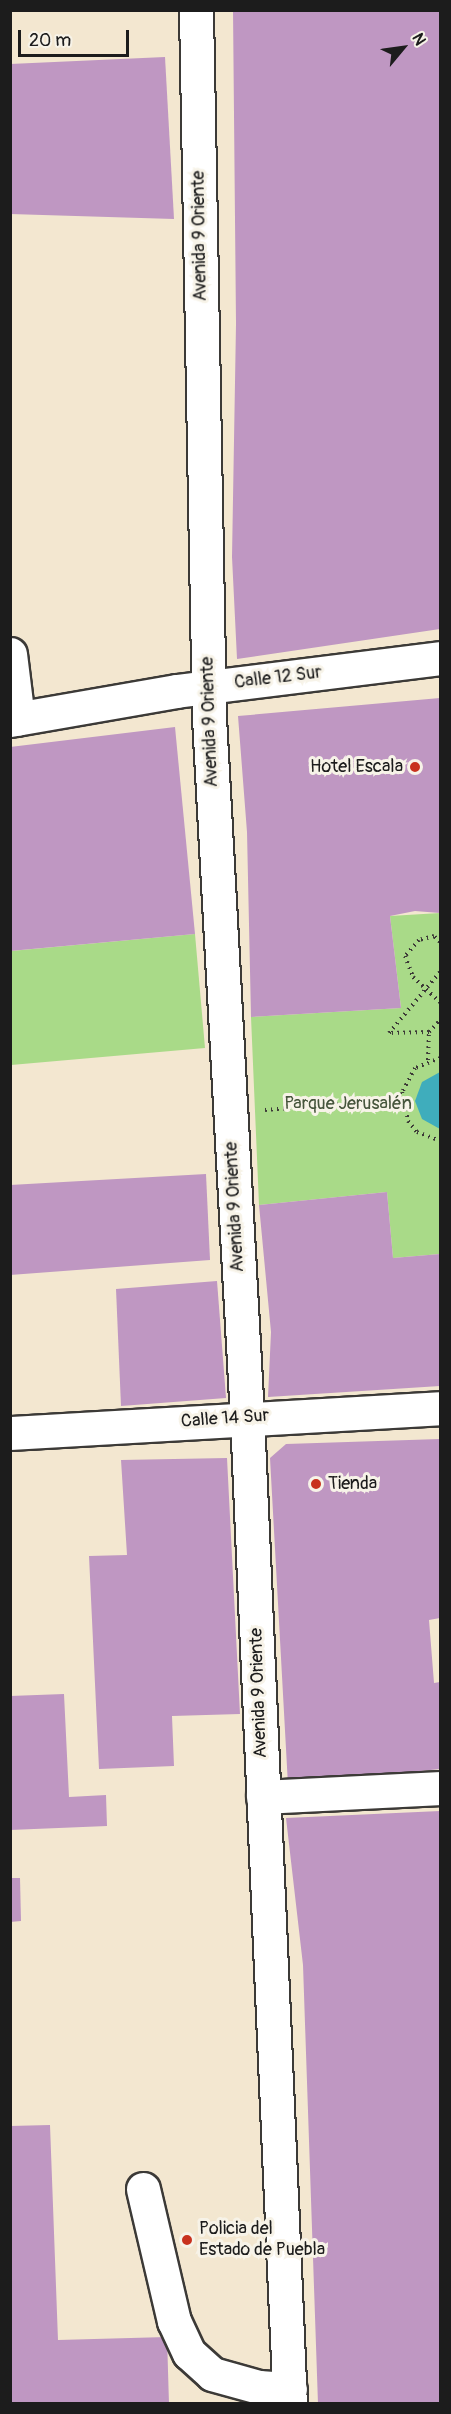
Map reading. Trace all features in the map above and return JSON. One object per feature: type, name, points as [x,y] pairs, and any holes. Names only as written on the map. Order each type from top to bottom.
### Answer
[{"type":"street","name":"Avenida 9 Oriente","points":[[196,10],[211,687],[208,718],[247,1417],[290,2396]]},
{"type":"street","points":[[10,654],[14,720]]},
{"type":"street","name":"Calle 12 Sur","points":[[14,720],[211,687],[441,658]]},
{"type":"street","name":"Calle 14 Sur","points":[[10,1433],[247,1417],[441,1408]]},
{"type":"street","points":[[263,1797],[441,1788]]},
{"type":"street","points":[[143,2188],[174,2322],[189,2353],[212,2374],[290,2396]]},
{"type":"path","points":[[441,942],[434,936],[419,940],[405,956],[413,977],[441,1002]]},
{"type":"path","points":[[429,1032],[389,1033],[441,972]]},
{"type":"path","points":[[428,1060],[429,1032],[441,1020]]},
{"type":"path","points":[[441,1058],[428,1060],[407,1079],[402,1099],[408,1121],[417,1132],[441,1141]]},
{"type":"path","points":[[255,1111],[402,1099]]},
{"type":"green space","name":"Parque Jerusalén","points":[[440,913],[440,1254],[393,1258],[387,1192],[259,1205],[251,1017],[401,1008],[390,916]]},
{"type":"green space","points":[[195,934],[205,1048],[11,1065],[11,951]]},
{"type":"water","points":[[440,1072],[440,1129],[422,1119],[415,1101],[422,1082]]},
{"type":"building","points":[[233,10],[440,10],[440,629],[237,659],[232,557],[236,324]]},
{"type":"building","points":[[165,57],[174,219],[10,214],[10,64]]},
{"type":"building","points":[[440,698],[440,913],[415,911],[390,916],[401,1008],[251,1017],[247,832],[238,716]]},
{"type":"building","points":[[175,727],[195,934],[10,951],[10,747]]},
{"type":"building","points":[[206,1174],[210,1260],[10,1275],[10,1185]]},
{"type":"building","points":[[387,1192],[393,1258],[440,1254],[440,1386],[268,1397],[271,1332],[259,1205]]},
{"type":"building","points":[[217,1281],[226,1398],[121,1406],[116,1289]]},
{"type":"building","points":[[440,1439],[440,1618],[429,1620],[434,1683],[440,1682],[440,1769],[288,1785],[270,1458],[286,1444]]},
{"type":"building","points":[[227,1458],[240,1714],[172,1716],[174,1766],[99,1769],[89,1556],[127,1555],[121,1460]]},
{"type":"building","points":[[64,1694],[69,1797],[106,1795],[107,1826],[10,1830],[10,1696]]},
{"type":"building","points":[[440,1811],[440,2404],[318,2404],[303,1965],[286,1818]]},
{"type":"building","points":[[10,1878],[20,1878],[21,1921],[10,1922]]},
{"type":"building","points":[[50,2125],[58,2340],[167,2337],[169,2404],[10,2404],[10,2126]]},
{"type":"place","name":"Hotel Escala","points":[[415,767]]},
{"type":"place","name":"Tienda","points":[[316,1484]]},
{"type":"place","name":"Policia del Estado de Puebla","points":[[187,2240]]}]
